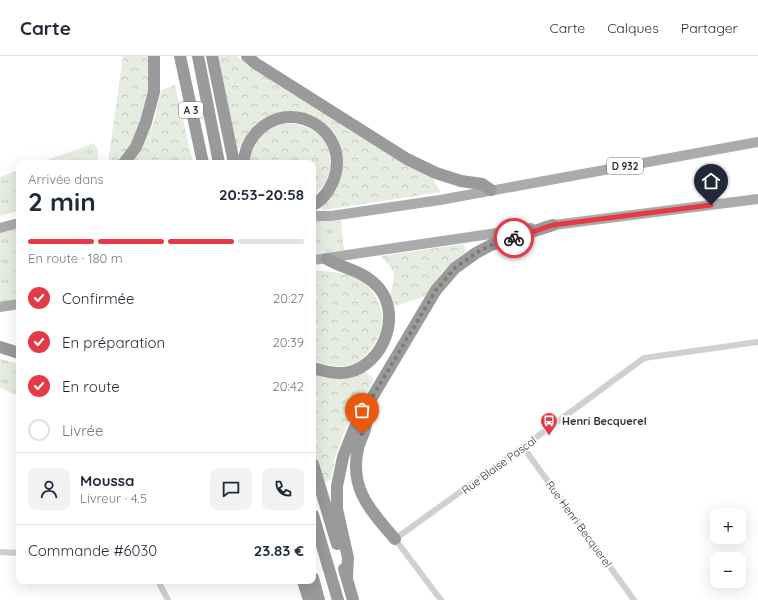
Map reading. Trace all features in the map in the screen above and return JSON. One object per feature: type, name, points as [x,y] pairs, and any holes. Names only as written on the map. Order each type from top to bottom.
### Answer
[{"type":"highway","points":[[126,160],[136,147],[146,122],[154,92],[154,56]]},
{"type":"highway","name":"A 3","points":[[180,56],[202,160]]},
{"type":"highway","name":"A 3","points":[[198,56],[218,160]]},
{"type":"highway","points":[[212,56],[233,160]]},
{"type":"highway","points":[[246,56],[407,159],[436,174],[461,181],[482,184],[491,190]]},
{"type":"highway","points":[[244,160],[244,154],[251,138],[262,126],[277,118],[289,117],[295,117],[313,122],[328,134],[336,152],[337,170],[331,187],[316,203]]},
{"type":"highway","points":[[347,576],[348,558],[337,509],[337,486],[343,457],[354,429],[364,411],[436,290],[455,268],[476,253],[491,245],[553,225]]},
{"type":"highway","points":[[316,369],[330,373],[349,372],[364,365],[376,355],[386,337],[389,319],[386,302],[380,290],[370,279],[354,270],[338,266],[326,259]]},
{"type":"highway","points":[[0,347],[16,352]]},
{"type":"highway","points":[[364,411],[367,425],[358,448],[355,462],[359,487],[369,509],[395,539]]},
{"type":"highway","points":[[316,474],[353,600]]},
{"type":"highway","points":[[316,525],[338,600]]},
{"type":"highway","points":[[304,584],[309,600]]},
{"type":"highway","points":[[315,584],[319,600]]},
{"type":"main road","name":"D 932","points":[[316,216],[346,214],[440,200],[758,142]]},
{"type":"main road","points":[[316,260],[553,225],[758,199]]},
{"type":"main road","points":[[0,228],[16,224]]},
{"type":"main road","points":[[0,307],[16,304]]},
{"type":"street","name":"Rue Blaise Pascal","points":[[395,539],[644,358],[758,342]]},
{"type":"street","name":"Rue Henri Becquerel","points":[[523,447],[634,600]]},
{"type":"street","points":[[395,539],[441,600]]},
{"type":"street","points":[[0,552],[16,553]]},
{"type":"street","points":[[160,584],[168,600]]},
{"type":"green space","points":[[123,56],[150,56],[150,90],[142,121],[132,144],[119,160],[108,160]]},
{"type":"green space","points":[[218,56],[237,56],[253,69],[332,118],[431,176],[441,192],[323,210],[321,205],[340,148],[296,113],[277,113],[261,119],[252,128],[237,152]]},
{"type":"green space","points":[[175,85],[192,160],[133,160],[140,150],[154,122],[161,90]]},
{"type":"green space","points":[[281,124],[296,124],[311,129],[324,138],[329,151],[331,168],[325,183],[316,194],[316,160],[249,160],[249,154],[253,142],[261,134]]},
{"type":"green space","points":[[94,143],[98,150],[98,160],[47,160]]},
{"type":"green space","points":[[16,171],[16,211],[0,216],[0,177]]},
{"type":"green space","points":[[316,221],[341,221],[344,250],[316,254]]},
{"type":"green space","points":[[16,229],[16,301],[0,304],[0,233]]},
{"type":"green space","points":[[464,244],[466,252],[443,271],[426,296],[395,306],[390,295],[394,282],[394,274],[390,266],[381,256]]},
{"type":"green space","points":[[316,270],[340,273],[360,280],[374,294],[379,303],[382,316],[379,335],[376,342],[367,354],[352,364],[335,366],[316,361]]},
{"type":"green space","points":[[0,359],[16,363],[16,395],[0,387]]},
{"type":"green space","points":[[366,372],[374,380],[346,427],[335,457],[331,480],[323,482],[316,458],[316,374],[329,378],[351,376]]},
{"type":"way so far","points":[[362,434],[367,425],[364,411],[436,290],[455,268],[476,253],[491,245],[514,238]]},
{"type":"place","name":"Henri Becquerel","points":[[549,436]]},
{"type":"route","points":[[514,238],[553,225],[711,205]]}]
